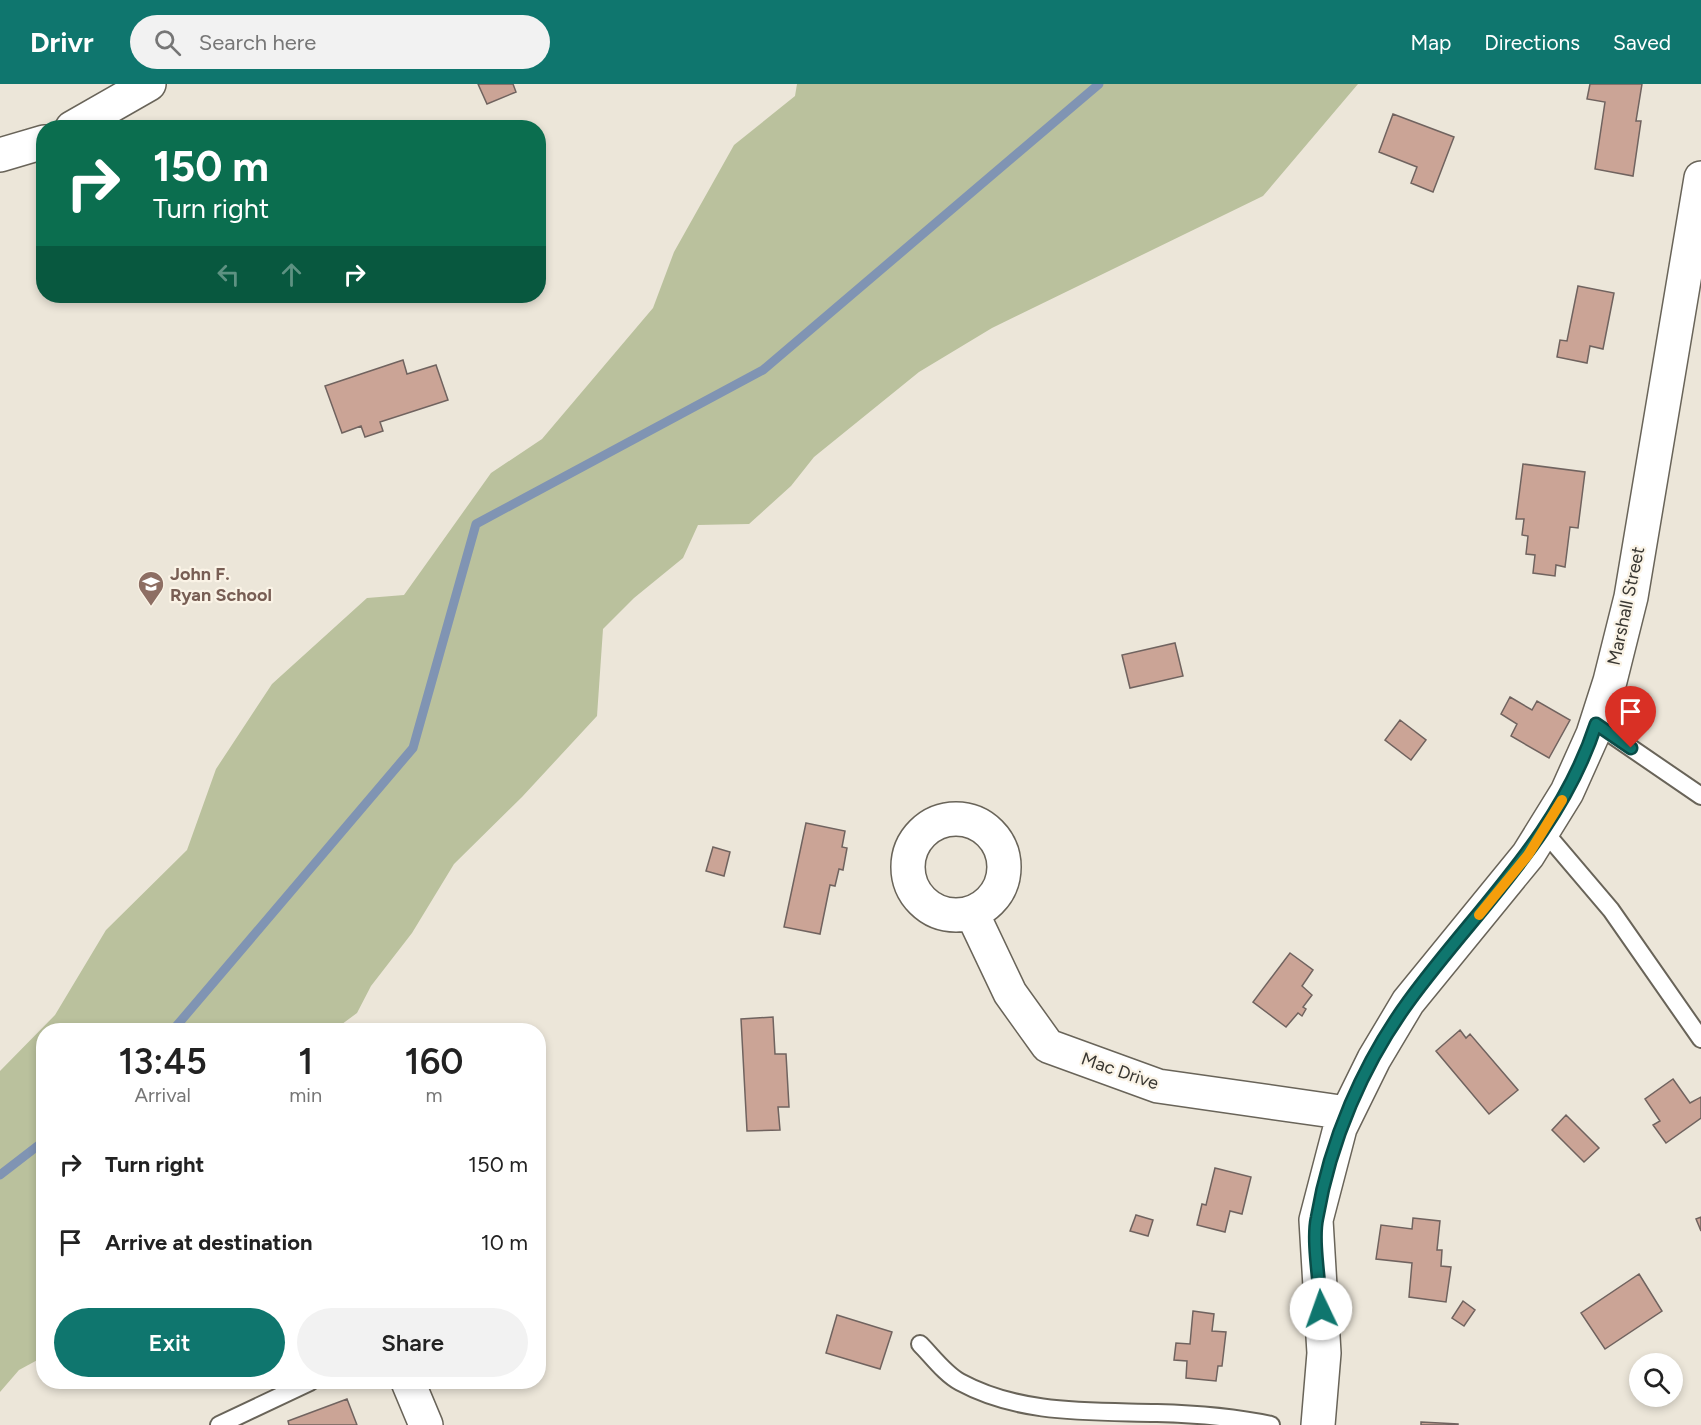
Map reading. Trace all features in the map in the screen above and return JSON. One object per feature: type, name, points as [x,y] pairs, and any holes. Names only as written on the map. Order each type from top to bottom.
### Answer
[{"type":"street","points":[[86,120],[149,84]]},
{"type":"street","points":[[0,155],[36,144]]},
{"type":"street","name":"Marshall Street","points":[[1318,1425],[1324,1353],[1316,1220],[1340,1128],[1374,1059],[1408,1002],[1528,855],[1544,830],[1567,792],[1596,724],[1631,597],[1701,178]]},
{"type":"street","name":"Mac Drive","points":[[972,913],[1010,993],[1048,1046],[1158,1086],[1347,1113]]},
{"type":"street","points":[[411,1389],[426,1425]]},
{"type":"lane","points":[[1596,724],[1701,795]]},
{"type":"lane","points":[[1544,830],[1611,910],[1701,1039]]},
{"type":"lane","points":[[920,1344],[958,1381],[1006,1401],[1048,1409],[1158,1413],[1247,1420],[1271,1425]]},
{"type":"lane","points":[[219,1425],[295,1389]]},
{"type":"green space","points":[[797,84],[1358,84],[1263,196],[992,328],[919,372],[814,457],[791,486],[749,524],[698,525],[683,558],[634,598],[603,629],[597,716],[522,797],[454,864],[412,933],[371,986],[357,1013],[343,1023],[47,1023],[55,1015],[106,930],[187,850],[216,769],[272,684],[367,598],[404,595],[491,473],[542,439],[653,308],[674,252],[734,145],[795,96]]},
{"type":"green space","points":[[36,1034],[36,1361],[19,1370],[0,1392],[0,1071]]},
{"type":"building","points":[[478,84],[513,84],[516,92],[487,104]]},
{"type":"building","points":[[1590,84],[1642,84],[1636,121],[1641,121],[1633,176],[1595,169],[1605,102],[1587,99]]},
{"type":"building","points":[[1393,114],[1454,137],[1433,192],[1411,183],[1417,167],[1379,152]]},
{"type":"building","points":[[1578,286],[1614,293],[1603,349],[1590,346],[1587,363],[1557,357],[1560,340],[1567,341]]},
{"type":"building","points":[[403,360],[407,374],[436,365],[448,400],[380,422],[383,431],[365,437],[361,426],[342,433],[325,386]]},
{"type":"building","points":[[1523,464],[1585,472],[1578,528],[1570,527],[1565,567],[1556,565],[1555,576],[1533,573],[1535,555],[1526,554],[1528,536],[1522,535],[1524,519],[1516,519]]},
{"type":"building","points":[[1175,643],[1183,676],[1130,688],[1122,655]]},
{"type":"building","points":[[1510,697],[1532,710],[1537,701],[1570,720],[1549,758],[1511,736],[1517,724],[1501,714]]},
{"type":"building","points":[[1400,720],[1426,740],[1411,760],[1385,740]]},
{"type":"building","points":[[806,823],[845,831],[842,847],[847,848],[843,870],[839,869],[835,886],[830,885],[820,934],[784,927]]},
{"type":"building","points":[[713,847],[730,852],[724,876],[706,871]]},
{"type":"building","points":[[1290,953],[1313,970],[1302,986],[1312,995],[1303,1007],[1306,1009],[1302,1016],[1298,1013],[1286,1027],[1253,1002]]},
{"type":"building","points":[[773,1017],[775,1054],[786,1054],[789,1107],[778,1107],[780,1130],[747,1131],[741,1019]]},
{"type":"building","points":[[1460,1030],[1466,1038],[1470,1034],[1518,1090],[1489,1114],[1436,1051]]},
{"type":"building","points":[[1673,1079],[1690,1103],[1701,1097],[1701,1118],[1666,1143],[1653,1125],[1660,1121],[1645,1099]]},
{"type":"building","points":[[1566,1115],[1599,1148],[1584,1162],[1552,1130]]},
{"type":"building","points":[[1215,1168],[1251,1177],[1242,1214],[1230,1211],[1225,1232],[1197,1225],[1202,1204],[1206,1205]]},
{"type":"building","points":[[1136,1215],[1153,1220],[1148,1236],[1130,1231]]},
{"type":"building","points":[[1701,1217],[1701,1231],[1696,1219]]},
{"type":"building","points":[[1413,1218],[1440,1221],[1437,1250],[1442,1250],[1441,1266],[1451,1267],[1446,1302],[1409,1297],[1412,1263],[1376,1259],[1381,1225],[1412,1229]]},
{"type":"building","points":[[1639,1274],[1662,1311],[1605,1349],[1581,1313]]},
{"type":"building","points":[[1463,1301],[1475,1310],[1464,1326],[1452,1318]]},
{"type":"building","points":[[1193,1311],[1214,1314],[1212,1331],[1226,1332],[1222,1366],[1218,1366],[1216,1381],[1186,1378],[1187,1361],[1174,1360],[1176,1343],[1190,1344]]},
{"type":"building","points":[[837,1315],[892,1332],[880,1369],[826,1353]]},
{"type":"building","points":[[347,1399],[357,1425],[289,1425],[288,1421]]},
{"type":"building","points":[[1421,1422],[1458,1424],[1458,1425],[1421,1425]]},
{"type":"waterway","points":[[179,1023],[413,748],[476,524],[763,370],[1099,84]]},
{"type":"waterway","points":[[0,1175],[36,1147]]},
{"type":"slow traffic","points":[[1479,915],[1528,855],[1562,800]]},
{"type":"place","name":"John F. Ryan School","points":[[151,607]]},
{"type":"route","points":[[1321,1309],[1316,1220],[1340,1128],[1374,1059],[1408,1002],[1528,855],[1567,792],[1596,724],[1631,748]]}]
